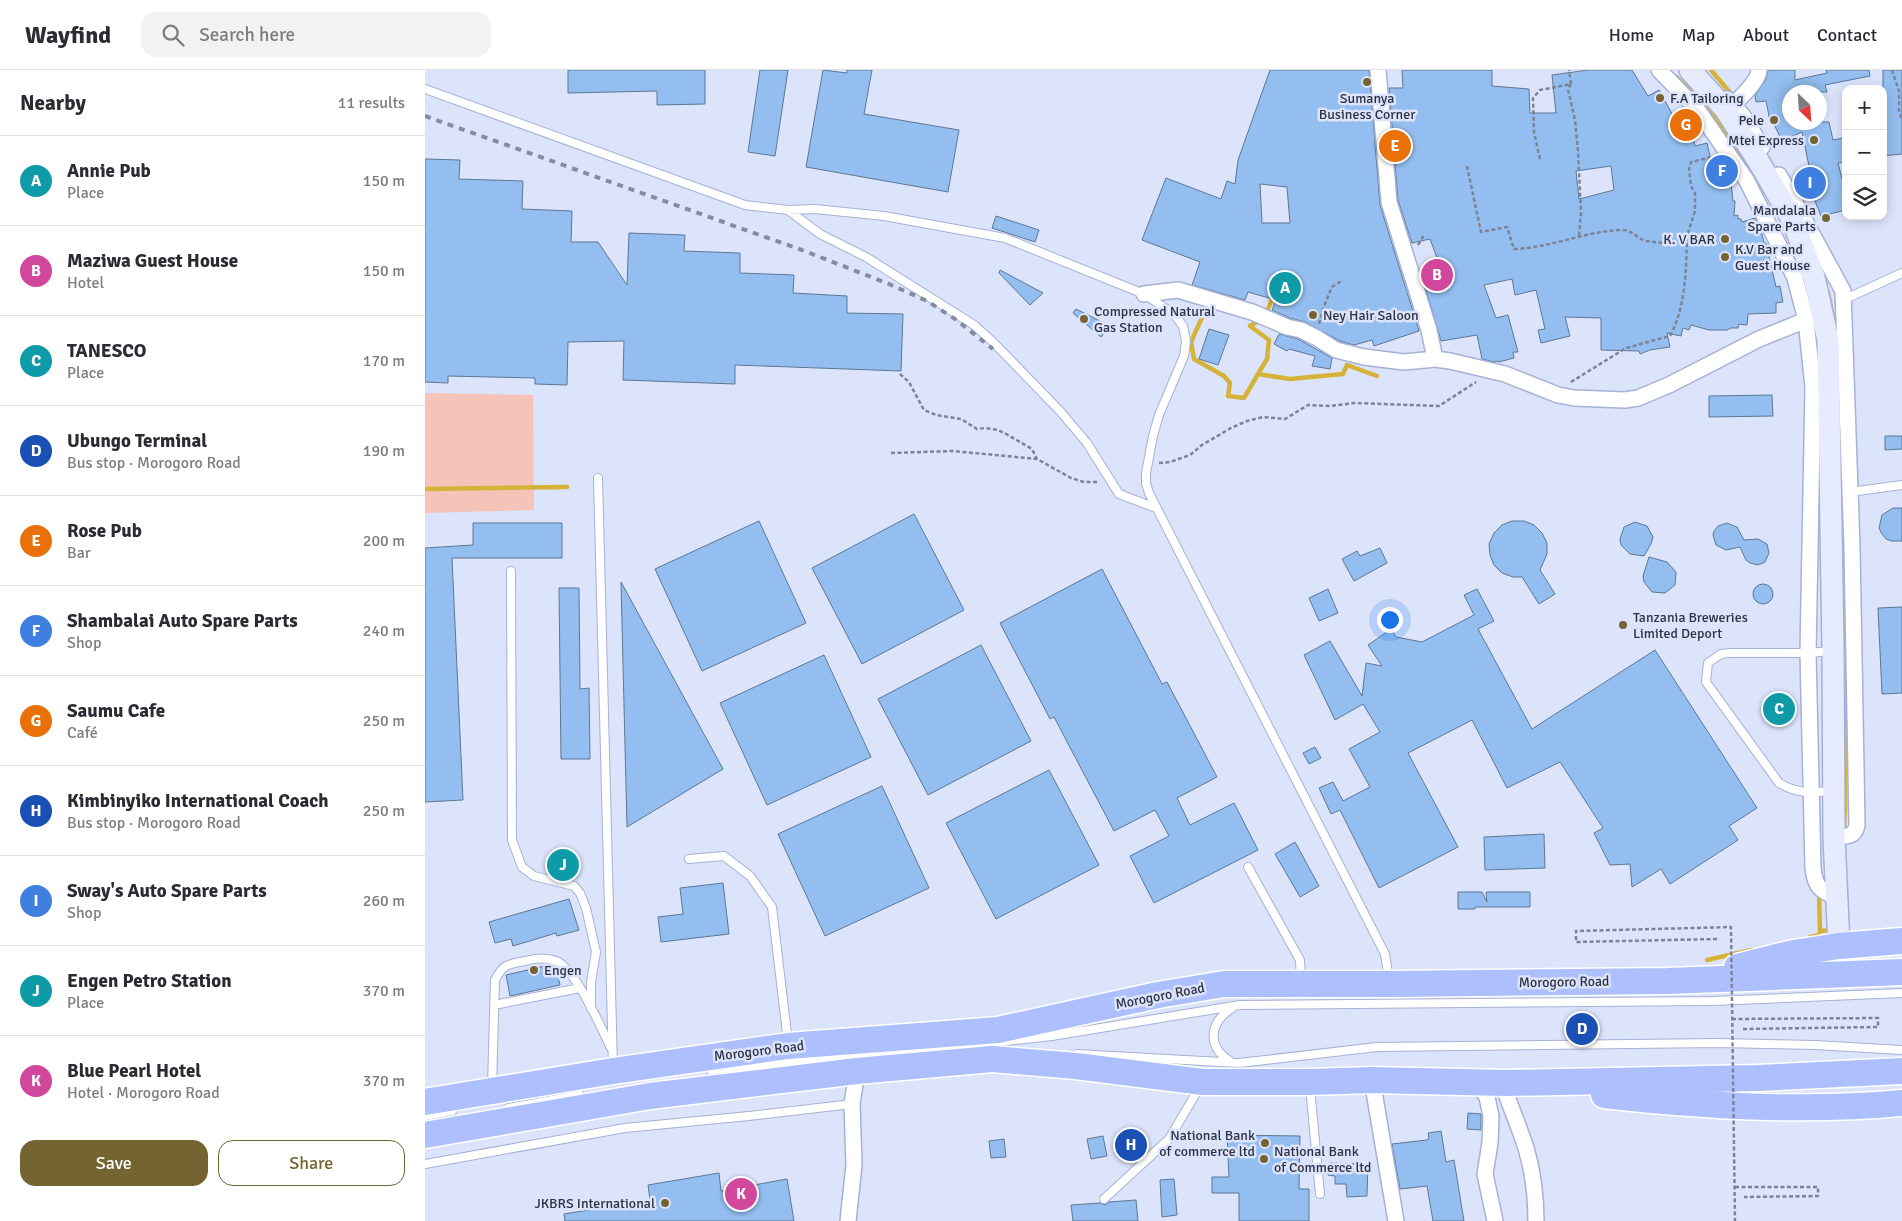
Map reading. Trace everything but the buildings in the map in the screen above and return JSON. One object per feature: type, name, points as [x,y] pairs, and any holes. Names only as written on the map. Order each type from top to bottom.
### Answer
[{"type":"highway","points":[[1668,981],[1746,966],[1793,953],[1839,946],[1902,941]]},
{"type":"highway","name":"Morogoro Road","points":[[425,1102],[497,1101],[613,1062],[998,1030],[1158,995],[1224,984],[1668,981],[1902,972]]},
{"type":"highway","points":[[425,1135],[650,1096],[857,1071],[992,1059],[1076,1066],[1203,1082],[1373,1080],[1495,1082],[1758,1078],[1902,1071]]},
{"type":"highway","points":[[1495,1082],[1674,1103],[1792,1108],[1831,1108],[1902,1103]]},
{"type":"main road","points":[[1690,70],[1730,108],[1793,220],[1814,277],[1828,340],[1834,837],[1839,946]]},
{"type":"street","points":[[1378,70],[1389,202],[1429,330],[1435,359]]},
{"type":"street","points":[[1659,70],[1697,109],[1747,182],[1795,278],[1806,320],[1813,387],[1809,653],[1815,882],[1826,893],[1838,898]]},
{"type":"street","points":[[1697,70],[1730,108],[1743,116],[1798,208],[1843,291],[1850,492],[1857,825],[1855,832],[1851,836],[1834,837]]},
{"type":"street","points":[[1730,108],[1754,81],[1759,74],[1759,70]]},
{"type":"street","points":[[1144,294],[1177,290],[1253,312],[1287,327],[1301,330],[1336,350],[1364,358],[1404,362],[1435,359],[1505,374],[1558,395],[1574,398],[1625,400],[1638,398],[1669,385],[1759,339],[1806,320]]},
{"type":"street","points":[[848,1221],[854,1165],[852,1104],[857,1071]]},
{"type":"street","points":[[1373,1080],[1396,1221]]},
{"type":"street","points":[[1495,1082],[1487,1097],[1491,1116],[1491,1142],[1485,1174],[1495,1221]]},
{"type":"street","points":[[1495,1082],[1525,1146],[1536,1197],[1536,1221]]},
{"type":"lane","points":[[425,89],[745,205],[788,210],[815,208],[884,216],[1005,238],[1144,294],[1174,314],[1183,326],[1187,341],[1184,356],[1159,415],[1147,460],[1146,482],[1156,508],[1385,954],[1389,984]]},
{"type":"lane","points":[[788,210],[820,234],[866,257],[973,325],[995,343],[1059,410],[1087,443],[1119,494],[1156,508]]},
{"type":"lane","points":[[1843,300],[1902,274]]},
{"type":"lane","points":[[598,478],[613,1062]]},
{"type":"lane","points":[[1850,492],[1902,485]]},
{"type":"lane","points":[[511,572],[512,840],[522,867],[535,876],[573,886],[580,893],[586,908],[596,952],[591,982],[591,1008]]},
{"type":"lane","points":[[1833,650],[1809,653],[1721,654],[1708,663],[1706,682],[1779,783],[1796,792],[1812,793],[1834,790]]},
{"type":"lane","points":[[689,859],[724,856],[750,876],[772,907],[789,1046]]},
{"type":"lane","points":[[1248,867],[1300,960],[1301,984]]},
{"type":"lane","points":[[497,1101],[493,1005],[495,980],[500,970],[508,964],[542,957],[557,961],[562,965],[580,988],[591,1008],[613,1062]]},
{"type":"lane","points":[[493,1005],[580,988]]},
{"type":"lane","name":"Morogoro Road","points":[[698,1071],[1052,1036],[1239,1005],[1713,1001],[1902,993]]},
{"type":"lane","points":[[1239,1005],[1223,1014],[1217,1022],[1214,1040],[1217,1049],[1223,1057],[1231,1062],[1239,1063]]},
{"type":"lane","points":[[1066,1053],[1239,1063],[1377,1047],[1717,1043],[1815,1045],[1902,1050]]},
{"type":"lane","name":"Morogoro Road","points":[[708,1078],[982,1051],[1001,1052]]},
{"type":"lane","points":[[1104,1198],[1169,1140],[1203,1082]]},
{"type":"lane","points":[[1310,1082],[1320,1194]]},
{"type":"lane","name":"Morogoro Road","points":[[497,1101],[584,1087]]},
{"type":"lane","name":"Morogoro Road","points":[[497,1101],[545,1100],[593,1093]]},
{"type":"lane","points":[[425,1164],[625,1128],[852,1104]]},
{"type":"lane","points":[[425,1116],[462,1109]]},
{"type":"lane","points":[[425,1125],[453,1119]]},
{"type":"path","points":[[1569,70],[1571,84],[1568,90],[1575,120],[1578,151],[1581,212],[1579,236]]},
{"type":"path","points":[[1892,70],[1899,91],[1899,112],[1902,119]]},
{"type":"path","points":[[1540,159],[1534,132],[1533,98],[1540,90],[1571,84]]},
{"type":"path","points":[[1558,395],[1579,376],[1626,348],[1670,336],[1681,308],[1687,236],[1695,211],[1695,193],[1691,186],[1689,169],[1691,162],[1728,153]]},
{"type":"path","points":[[1467,166],[1482,233],[1507,227],[1514,248],[1562,242],[1579,236],[1621,230],[1631,231],[1646,241],[1676,243],[1687,236]]},
{"type":"path","points":[[1317,338],[1324,306],[1332,287],[1343,280]]},
{"type":"path","points":[[1147,460],[1155,464],[1170,462],[1190,455],[1202,445],[1247,421],[1263,417],[1285,419],[1308,405],[1330,406],[1354,403],[1439,406],[1494,372]]},
{"type":"path","points":[[900,374],[909,382],[924,410],[936,415],[961,418],[977,429],[997,430],[1032,449],[1037,459]]},
{"type":"path","points":[[891,453],[953,451],[1037,459],[1071,478],[1084,482],[1111,482]]},
{"type":"path","points":[[1717,939],[1576,942],[1575,930],[1731,927],[1735,1221]]},
{"type":"path","points":[[1732,1019],[1879,1018],[1878,1027],[1741,1029]]},
{"type":"path","points":[[1735,1187],[1818,1187],[1818,1196],[1744,1196]]},
{"type":"shaded area","points":[[425,393],[533,395],[534,510],[425,513]]},
{"type":"waterway","points":[[1711,70],[1732,95]]},
{"type":"waterway","points":[[1676,77],[1719,124],[1753,177]]},
{"type":"waterway","points":[[1828,293],[1832,313]]},
{"type":"waterway","points":[[1268,309],[1274,294]]},
{"type":"waterway","points":[[1208,304],[1191,342],[1194,359],[1224,376],[1230,383],[1228,396],[1244,398],[1258,374]]},
{"type":"waterway","points":[[1260,320],[1250,326],[1269,340],[1267,359],[1258,374],[1290,379],[1343,374],[1347,365],[1377,376]]},
{"type":"waterway","points":[[1841,449],[1842,466]]},
{"type":"waterway","points":[[1842,484],[1843,644]]},
{"type":"waterway","points":[[425,489],[567,487]]},
{"type":"waterway","points":[[1844,669],[1844,834]]},
{"type":"waterway","points":[[1819,893],[1820,931]]},
{"type":"waterway","points":[[1810,937],[1819,935],[1820,931],[1834,930]]},
{"type":"waterway","points":[[1707,960],[1751,950]]},
{"type":"railway","points":[[425,116],[802,250],[889,284],[927,301],[955,319],[993,349]]},
{"type":"place","name":"Sumanya Business Corner","points":[[1367,82]]},
{"type":"place","name":"F.A Tailoring","points":[[1660,98]]},
{"type":"place","name":"Pele","points":[[1774,120]]},
{"type":"place","name":"Saumu Cafe","points":[[1686,125]]},
{"type":"place","name":"Mtei Express","points":[[1814,140]]},
{"type":"place","name":"Rose Pub","points":[[1395,146]]},
{"type":"place","name":"Shambalai Auto Spare Parts","points":[[1722,171]]},
{"type":"place","name":"Sway's Auto Spare Parts","points":[[1810,183]]},
{"type":"place","name":"Mandalala Spare Parts","points":[[1826,218]]},
{"type":"place","name":"K. V BAR","points":[[1725,239]]},
{"type":"place","name":"K.V Bar and Guest House","points":[[1725,257]]},
{"type":"place","name":"Maziwa Guest House","points":[[1437,275]]},
{"type":"place","name":"Annie Pub","points":[[1285,288]]},
{"type":"place","name":"Ney Hair Saloon","points":[[1313,315]]},
{"type":"place","name":"Compressed Natural Gas Station","points":[[1084,319]]},
{"type":"place","name":"Tanzania Breweries Limited Deport","points":[[1623,625]]},
{"type":"place","name":"TANESCO","points":[[1779,709]]},
{"type":"place","name":"Engen Petro Station","points":[[563,865]]},
{"type":"place","name":"Engen","points":[[534,970]]},
{"type":"place","name":"Ubungo Terminal","points":[[1582,1029]]},
{"type":"place","name":"National Bank of commerce ltd","points":[[1265,1143]]},
{"type":"place","name":"Kimbinyiko International Coach","points":[[1131,1145]]},
{"type":"place","name":"National Bank of Commerce ltd","points":[[1264,1159]]},
{"type":"place","name":"Blue Pearl Hotel","points":[[741,1194]]},
{"type":"place","name":"JKBRS International","points":[[665,1203]]}]
